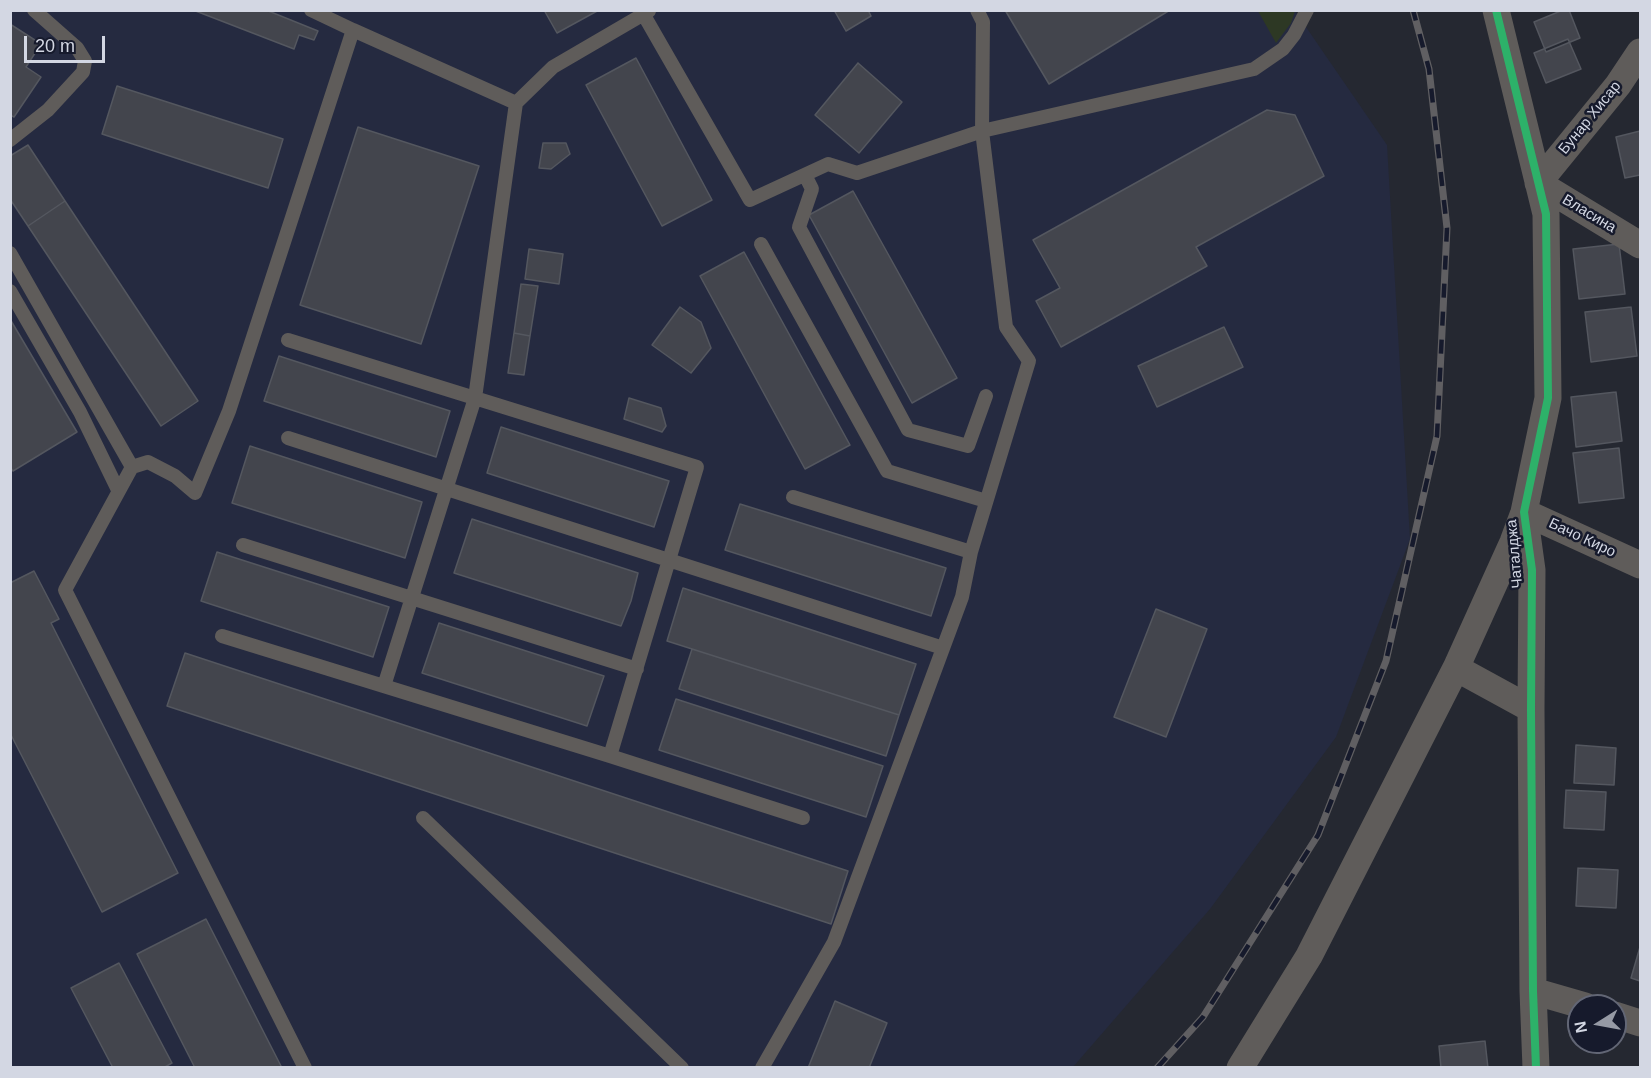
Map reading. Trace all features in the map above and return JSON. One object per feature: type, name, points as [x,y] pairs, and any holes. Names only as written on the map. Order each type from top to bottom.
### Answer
[{"type":"street","name":"Чаталджа","points":[[1496,10],[1546,213],[1548,398],[1524,512],[1532,570],[1533,991],[1536,1068]]},
{"type":"street","name":"Бунар Хисар","points":[[1538,183],[1618,85],[1641,52]]},
{"type":"street","name":"Власина","points":[[1538,183],[1641,245]]},
{"type":"street","name":"Бачо Киро","points":[[1524,512],[1641,565]]},
{"type":"street","points":[[1240,1068],[1309,956],[1456,668],[1513,542],[1524,512]]},
{"type":"street","points":[[1456,668],[1531,709]]},
{"type":"street","points":[[1533,991],[1567,1001]]},
{"type":"lane","points":[[10,140],[48,110],[83,72],[85,61],[77,48],[34,10]]},
{"type":"lane","points":[[311,10],[516,103]]},
{"type":"lane","points":[[762,1068],[834,942],[962,597],[971,552],[1029,361],[1006,327],[982,131],[983,22],[977,10]]},
{"type":"lane","points":[[384,686],[475,398],[516,103],[553,67],[645,12],[750,200],[828,164],[857,173],[982,131],[1254,69],[1284,50],[1307,10]]},
{"type":"lane","points":[[305,1068],[65,590],[132,467],[148,462],[175,476],[195,493],[229,411],[353,30]]},
{"type":"lane","points":[[805,175],[812,189],[799,227],[908,430],[968,446],[986,396]]},
{"type":"lane","points":[[761,244],[887,471],[986,501]]},
{"type":"lane","points":[[10,253],[132,467]]},
{"type":"lane","points":[[10,291],[80,412],[118,490]]},
{"type":"lane","points":[[288,340],[697,467],[610,756]]},
{"type":"lane","points":[[288,438],[943,648]]},
{"type":"lane","points":[[793,497],[971,552]]},
{"type":"lane","points":[[243,545],[637,669]]},
{"type":"lane","points":[[222,636],[803,818]]},
{"type":"lane","points":[[423,818],[682,1068]]},
{"type":"shaded area","points":[[10,11],[1295,11],[1387,145],[1410,539],[1336,737],[1210,909],[1073,1067],[11,1067]]},
{"type":"green space","points":[[1258,11],[1295,11],[1291,23],[1276,43]]},
{"type":"building","points":[[193,10],[266,10],[318,31],[314,40],[299,35],[294,49]]},
{"type":"building","points":[[544,10],[599,10],[557,33]]},
{"type":"building","points":[[834,10],[868,10],[871,16],[846,31]]},
{"type":"building","points":[[1005,10],[1170,10],[1049,84]]},
{"type":"building","points":[[1563,10],[1569,10],[1580,38],[1546,52],[1534,22]]},
{"type":"building","points":[[10,24],[41,44],[26,67],[41,77],[14,117],[10,115]]},
{"type":"building","points":[[1568,39],[1581,69],[1546,83],[1534,53]]},
{"type":"building","points":[[636,58],[712,200],[662,226],[586,85]]},
{"type":"building","points":[[858,63],[902,102],[859,153],[815,115]]},
{"type":"building","points":[[117,86],[283,139],[268,188],[102,134]]},
{"type":"building","points":[[1267,110],[1295,115],[1324,176],[1196,247],[1207,266],[1061,347],[1036,301],[1060,288],[1033,240]]},
{"type":"building","points":[[358,127],[479,166],[421,344],[300,305]]},
{"type":"building","points":[[1640,131],[1640,175],[1625,178],[1616,137]]},
{"type":"building","points":[[543,143],[566,143],[570,154],[551,169],[539,168]]},
{"type":"building","points":[[28,145],[65,201],[28,226],[10,199],[10,156]]},
{"type":"building","points":[[853,191],[957,378],[912,403],[809,215]]},
{"type":"building","points":[[65,201],[198,401],[161,426],[28,226]]},
{"type":"building","points":[[1619,244],[1625,294],[1579,299],[1573,249]]},
{"type":"building","points":[[529,249],[563,254],[559,284],[525,279]]},
{"type":"building","points":[[744,252],[850,445],[805,469],[700,276]]},
{"type":"building","points":[[521,284],[538,286],[530,336],[514,333]]},
{"type":"building","points":[[680,307],[701,322],[711,348],[691,373],[652,345]]},
{"type":"building","points":[[1631,307],[1637,356],[1591,362],[1585,312]]},
{"type":"building","points":[[10,319],[77,432],[13,471],[10,467]]},
{"type":"building","points":[[1224,327],[1243,367],[1157,407],[1138,366]]},
{"type":"building","points":[[514,333],[530,336],[524,375],[508,373]]},
{"type":"building","points":[[279,356],[450,411],[436,457],[264,401]]},
{"type":"building","points":[[1616,392],[1622,441],[1576,447],[1571,397]]},
{"type":"building","points":[[629,398],[661,408],[666,426],[662,432],[624,419]]},
{"type":"building","points":[[501,427],[669,481],[654,527],[487,473]]},
{"type":"building","points":[[250,446],[422,502],[405,558],[232,503]]},
{"type":"building","points":[[1619,448],[1624,498],[1579,503],[1573,453]]},
{"type":"building","points":[[740,504],[946,568],[931,616],[725,550]]},
{"type":"building","points":[[472,519],[638,573],[631,601],[621,626],[454,573]]},
{"type":"building","points":[[217,552],[389,607],[373,657],[201,601]]},
{"type":"building","points":[[34,571],[59,619],[51,623],[178,873],[102,912],[10,733],[10,583]]},
{"type":"building","points":[[683,588],[916,664],[899,715],[667,641]]},
{"type":"building","points":[[1156,609],[1207,629],[1166,737],[1114,717]]},
{"type":"building","points":[[439,623],[604,676],[587,726],[422,673]]},
{"type":"building","points":[[692,649],[899,715],[886,756],[679,689]]},
{"type":"building","points":[[185,653],[848,871],[831,924],[167,706]]},
{"type":"building","points":[[676,699],[883,766],[866,817],[659,750]]},
{"type":"building","points":[[1576,745],[1616,748],[1614,785],[1574,783]]},
{"type":"building","points":[[1566,790],[1606,792],[1604,830],[1564,828]]},
{"type":"building","points":[[1578,868],[1618,870],[1616,908],[1576,906]]},
{"type":"building","points":[[206,919],[282,1068],[195,1068],[137,954]]},
{"type":"building","points":[[1640,947],[1640,981],[1631,978]]},
{"type":"building","points":[[119,963],[172,1063],[163,1068],[113,1068],[71,988]]},
{"type":"building","points":[[835,1001],[887,1023],[869,1068],[808,1068]]},
{"type":"building","points":[[1485,1041],[1488,1068],[1441,1068],[1439,1046]]},
{"type":"railway","points":[[1157,1068],[1203,1017],[1318,835],[1386,661],[1437,436],[1447,228],[1429,69],[1413,10]]},
{"type":"cycle path","points":[[1496,10],[1546,214],[1548,398],[1524,512],[1532,570],[1533,991],[1536,1068]]}]
